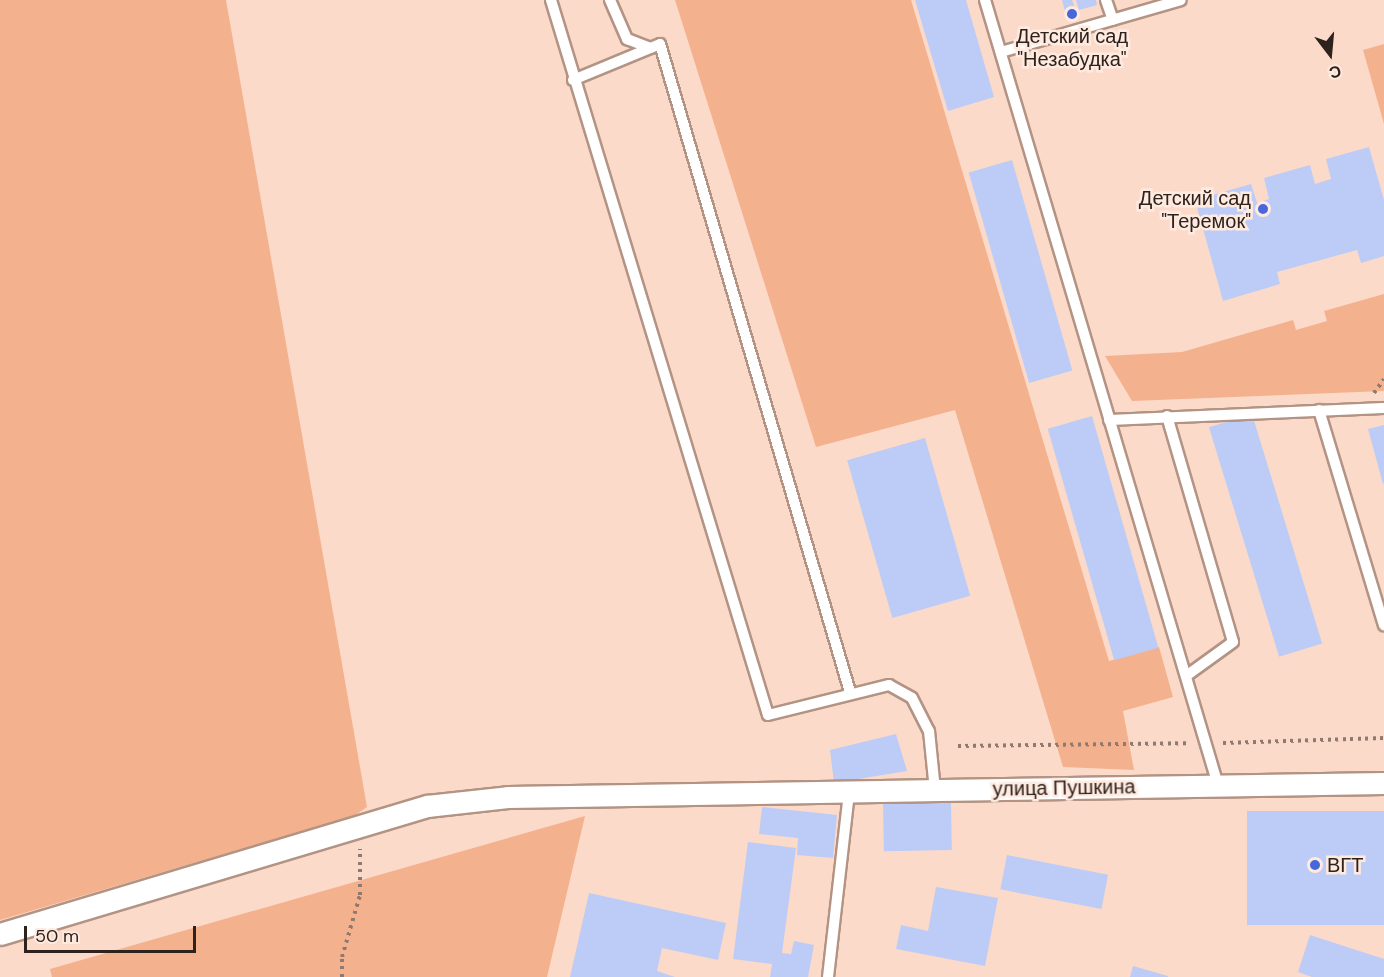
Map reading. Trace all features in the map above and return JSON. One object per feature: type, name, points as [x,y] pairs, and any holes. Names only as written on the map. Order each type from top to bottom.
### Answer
[{"type":"street","name":"улица Пушкина","points":[[0,934],[427,806],[508,797],[1384,783]]},
{"type":"lane","points":[[551,0],[573,80],[768,715],[850,692],[889,685],[912,698],[929,731],[935,790]]},
{"type":"lane","points":[[610,0],[627,39],[650,48]]},
{"type":"lane","points":[[986,0],[1218,785]]},
{"type":"lane","points":[[1106,0],[1113,20]]},
{"type":"lane","points":[[1001,52],[1181,0]]},
{"type":"lane","points":[[573,80],[660,44],[850,692]]},
{"type":"lane","points":[[1109,420],[1384,408]]},
{"type":"lane","points":[[1319,410],[1384,625]]},
{"type":"lane","points":[[1167,416],[1233,642],[1186,676]]},
{"type":"lane","points":[[828,977],[849,792]]},
{"type":"path","points":[[958,746],[1384,738]]},
{"type":"path","points":[[342,977],[342,957],[360,895],[357,826]]},
{"type":"shaded area","points":[[0,0],[226,0],[367,807],[354,816],[0,920]]},
{"type":"shaded area","points":[[675,0],[911,0],[1109,661],[1159,647],[1173,697],[1123,711],[1134,770],[1063,767],[955,410],[816,447]]},
{"type":"shaded area","points":[[1384,44],[1384,124],[1363,50]]},
{"type":"shaded area","points":[[1384,294],[1384,391],[1132,401],[1105,356],[1182,352],[1293,320],[1296,330],[1327,321],[1324,311]]},
{"type":"shaded area","points":[[585,816],[547,977],[52,977],[50,969]]},
{"type":"building","points":[[915,0],[966,0],[994,97],[948,111]]},
{"type":"building","points":[[1062,0],[1072,0],[1076,11],[1066,15]]},
{"type":"building","points":[[1076,0],[1096,0],[1097,5],[1079,10]]},
{"type":"building","points":[[1369,147],[1384,200],[1384,256],[1361,263],[1357,250],[1277,272],[1280,284],[1223,301],[1195,200],[1251,184],[1257,203],[1269,199],[1264,178],[1310,165],[1315,184],[1331,179],[1326,159]]},
{"type":"building","points":[[1012,160],[1072,371],[1029,383],[969,172]]},
{"type":"building","points":[[1252,414],[1322,644],[1279,657],[1209,427]]},
{"type":"building","points":[[1092,416],[1158,648],[1114,660],[1048,429]]},
{"type":"building","points":[[1384,425],[1384,483],[1383,484],[1368,429]]},
{"type":"building","points":[[925,438],[970,596],[892,618],[847,460]]},
{"type":"building","points":[[896,734],[907,771],[834,783],[830,750]]},
{"type":"building","points":[[951,802],[952,850],[884,851],[883,803]]},
{"type":"building","points":[[762,807],[837,815],[833,858],[797,855],[798,838],[759,834]]},
{"type":"building","name":"ВГТ","points":[[1247,811],[1384,811],[1384,925],[1247,925]]},
{"type":"building","points":[[748,842],[796,848],[782,953],[791,954],[794,941],[814,945],[808,977],[770,977],[772,964],[733,959]]},
{"type":"building","points":[[1007,855],[1108,875],[1101,909],[1000,889]]},
{"type":"building","points":[[936,887],[998,898],[985,966],[896,949],[901,925],[928,931]]},
{"type":"building","points":[[589,893],[726,923],[718,960],[662,948],[657,971],[675,977],[570,977]]},
{"type":"building","points":[[1310,935],[1384,959],[1384,977],[1312,977],[1298,972]]},
{"type":"building","points":[[1133,966],[1168,976],[1168,977],[1130,977]]},
{"type":"place","name":"Детский сад \"Незабудка\"","points":[[1072,14]]},
{"type":"place","name":"Детский сад \"Теремок\"","points":[[1263,209]]},
{"type":"place","name":"ВГТ","points":[[1315,865]]}]
